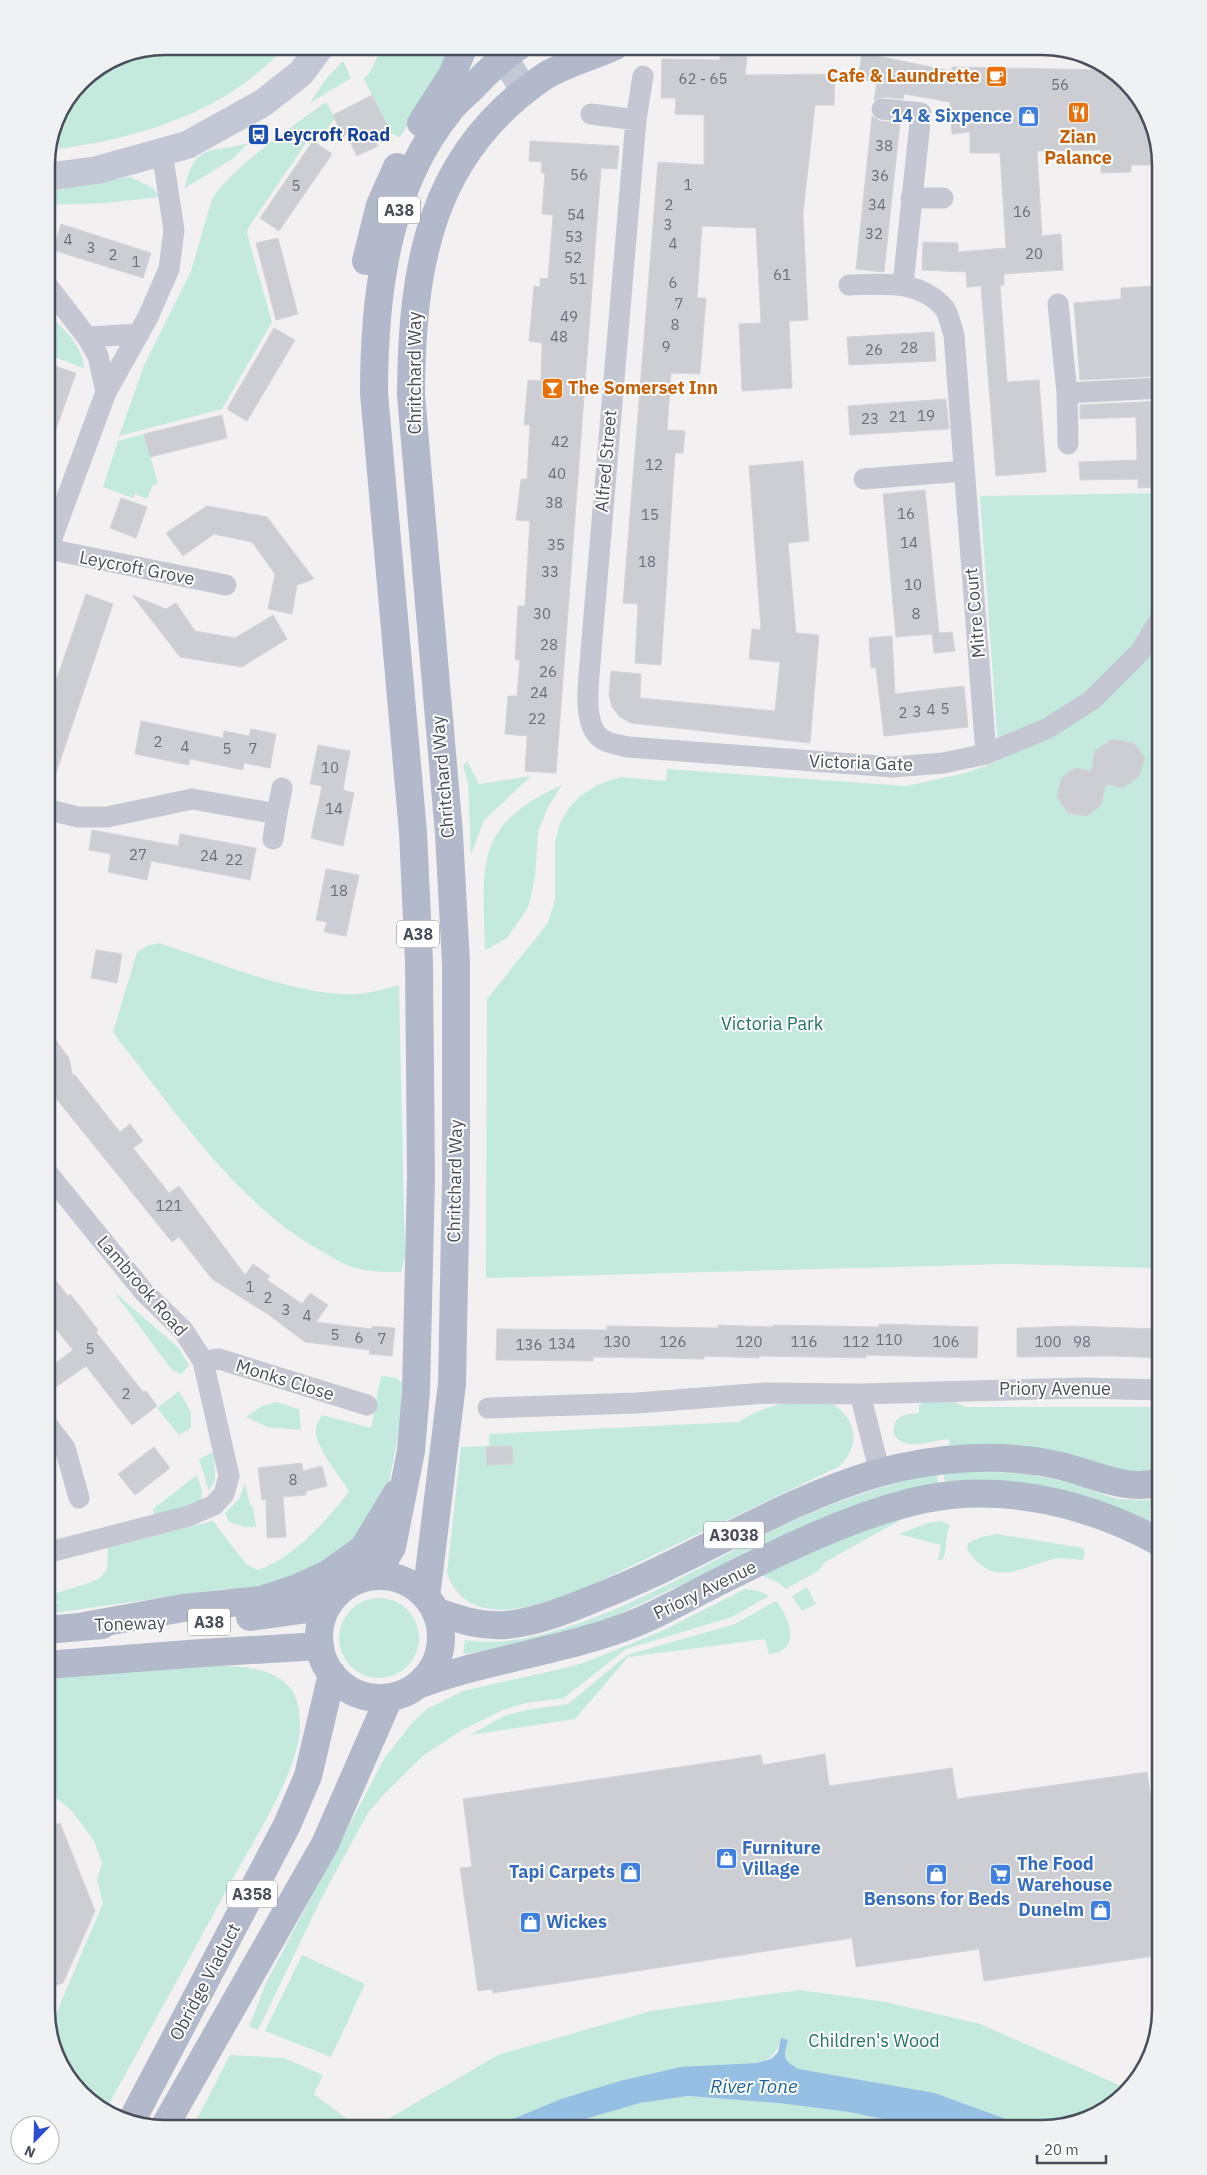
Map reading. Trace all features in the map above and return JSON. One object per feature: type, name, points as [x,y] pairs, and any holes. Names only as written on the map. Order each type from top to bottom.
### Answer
[{"type":"main road","points":[[374,336],[362,288],[369,245],[380,205],[407,145],[452,75],[460,55]]},
{"type":"main road","name":"Chritchard Way","points":[[375,1576],[392,1547],[407,1476],[416,1391],[421,1178],[419,962],[413,832],[374,394],[374,336],[385,256],[408,180],[426,145],[450,110],[501,55]]},
{"type":"main road","name":"Chritchard Way","points":[[430,1604],[452,1384],[456,1179],[456,963],[449,834],[414,436],[412,338],[417,283],[429,232],[440,198],[482,134],[525,91],[547,75],[594,55]]},
{"type":"main road","name":"Priory Avenue","points":[[430,1604],[472,1624],[506,1624],[546,1616],[629,1585],[805,1501],[880,1472],[965,1458],[1009,1459],[1060,1465],[1121,1484],[1152,1485]]},
{"type":"main road","points":[[84,1626],[220,1603],[261,1600],[305,1585],[328,1574],[363,1549],[407,1476]]},
{"type":"main road","name":"Priory Avenue","points":[[418,1685],[456,1671],[584,1640],[638,1622],[845,1524],[925,1499],[967,1495],[1003,1496],[1056,1502],[1113,1519],[1152,1538]]},
{"type":"main road","name":"A38","points":[[375,1576],[403,1580],[415,1587],[430,1604],[440,1626],[441,1643],[437,1659],[430,1673],[418,1685],[404,1693],[389,1698],[372,1698],[357,1694],[343,1685],[332,1674],[324,1661],[320,1646],[319,1630],[324,1614],[332,1599],[344,1588],[359,1580],[375,1576]]},
{"type":"main road","name":"Toneway","points":[[55,1629],[84,1626],[220,1621],[300,1610],[332,1599]]},
{"type":"main road","name":"Toneway","points":[[55,1664],[320,1646]]},
{"type":"main road","name":"Obridge Viaduct","points":[[134,2113],[286,1825],[308,1776],[332,1674]]},
{"type":"main road","name":"Obridge Viaduct","points":[[168,2120],[325,1844],[389,1698]]},
{"type":"street","points":[[55,176],[97,170],[187,144],[263,102],[301,74],[315,55]]},
{"type":"street","points":[[508,55],[525,91]]},
{"type":"street","name":"Alfred Street","points":[[588,713],[605,482],[636,120],[643,76]]},
{"type":"street","points":[[882,109],[922,114],[911,198],[903,284]]},
{"type":"street","points":[[591,114],[636,120]]},
{"type":"street","points":[[55,530],[106,392],[140,334],[169,269],[174,230],[162,152]]},
{"type":"street","points":[[911,198],[943,198]]},
{"type":"street","name":"Mitre Court","points":[[849,285],[903,284],[924,293],[945,309],[954,335],[986,754]]},
{"type":"street","points":[[55,296],[87,337],[98,356],[106,392]]},
{"type":"street","points":[[1058,304],[1067,392],[1068,444]]},
{"type":"street","points":[[87,337],[140,334]]},
{"type":"street","points":[[1067,392],[1152,388]]},
{"type":"street","points":[[864,479],[964,471]]},
{"type":"street","name":"Leycroft Grove","points":[[55,553],[226,585]]},
{"type":"street","name":"Victoria Gate","points":[[588,713],[592,730],[602,740],[628,746],[893,767],[943,763],[986,754],[1048,728],[1092,700],[1140,652],[1152,633]]},
{"type":"street","points":[[273,839],[282,788]]},
{"type":"street","points":[[55,812],[78,818],[107,817],[192,799],[277,814]]},
{"type":"street","name":"Lambrook Road","points":[[55,1182],[144,1292],[182,1330],[203,1361],[229,1476],[224,1494],[214,1505],[189,1516],[55,1551]]},
{"type":"street","name":"Monks Close","points":[[203,1361],[219,1359],[367,1405]]},
{"type":"street","name":"Priory Avenue","points":[[488,1408],[637,1403],[766,1393],[860,1394],[1065,1388],[1152,1390]]},
{"type":"street","points":[[860,1394],[880,1472]]},
{"type":"street","points":[[55,1435],[65,1448],[79,1498]]},
{"type":"green space","points":[[277,55],[263,69],[237,88],[210,104],[182,117],[122,137],[59,149],[58,141],[61,129],[73,104],[92,82],[116,66],[150,56]]},
{"type":"green space","points":[[378,55],[450,55],[418,111],[400,137],[391,133],[364,79]]},
{"type":"green space","points":[[343,61],[351,78],[310,103],[326,79]]},
{"type":"green space","points":[[326,102],[335,118],[316,144],[310,137],[248,228],[247,234],[272,322],[222,409],[119,436],[145,363],[191,271],[212,199],[221,187],[248,160]]},
{"type":"green space","points":[[248,143],[234,158],[185,188],[189,173],[200,156],[207,152]]},
{"type":"green space","points":[[130,177],[153,188],[160,197],[105,203],[55,205],[55,190],[71,185]]},
{"type":"green space","points":[[55,321],[76,344],[83,360],[84,368],[55,357]]},
{"type":"green space","points":[[144,434],[158,484],[153,485],[147,499],[135,494],[133,498],[103,487],[118,441]]},
{"type":"green space","name":"Victoria Park","points":[[1152,493],[1152,1268],[1007,1264],[486,1278],[487,999],[548,923],[555,900],[555,842],[560,823],[569,808],[580,796],[597,785],[620,777],[666,781],[667,769],[906,786],[966,773],[999,761],[980,496]]},
{"type":"green space","points":[[467,761],[479,784],[531,776],[484,820],[471,855],[468,782],[463,766]]},
{"type":"green space","points":[[562,785],[548,807],[538,832],[535,878],[528,908],[507,938],[485,950],[484,894],[485,871],[489,851],[498,832],[512,816],[533,800]]},
{"type":"green space","points":[[159,943],[258,977],[309,990],[358,994],[399,985],[405,1256],[401,1272],[370,1271],[345,1264],[294,1234],[265,1211],[212,1157],[118,1039],[113,1032],[137,952],[147,946]]},
{"type":"green space","points":[[114,1292],[179,1348],[189,1366],[181,1374],[172,1370]]},
{"type":"green space","points":[[381,1376],[397,1378],[402,1383],[400,1426],[388,1487],[380,1509],[341,1554],[265,1591],[223,1589],[55,1613],[55,1604],[62,1603],[55,1602],[55,1593],[100,1578],[107,1569],[108,1548],[213,1521],[246,1564],[258,1570],[271,1565],[309,1537],[331,1514],[349,1491],[328,1461],[316,1435],[317,1425],[322,1415],[371,1428]]},
{"type":"green space","points":[[179,1391],[191,1412],[191,1428],[179,1435],[157,1408]]},
{"type":"green space","points":[[825,1400],[843,1412],[852,1428],[852,1447],[840,1466],[575,1593],[521,1608],[503,1610],[485,1608],[470,1602],[457,1591],[447,1573],[461,1447],[489,1446],[489,1434],[738,1422],[780,1404]]},
{"type":"green space","points":[[926,1400],[953,1401],[965,1407],[1152,1407],[1152,1470],[1131,1473],[992,1445],[950,1446],[949,1439],[919,1444],[905,1443],[894,1434],[895,1423],[904,1415],[919,1413],[919,1405]]},
{"type":"green space","points":[[276,1402],[299,1409],[301,1430],[267,1427],[246,1417],[262,1406]]},
{"type":"green space","points":[[211,1453],[214,1454],[215,1480],[209,1491],[199,1459]]},
{"type":"green space","points":[[981,1471],[1028,1474],[1068,1482],[1117,1499],[1151,1500],[1149,1524],[945,1483],[943,1473]]},
{"type":"green space","points":[[937,1473],[938,1484],[715,1569],[604,1621],[576,1630],[466,1654],[463,1653],[465,1640],[503,1641],[543,1634],[586,1621],[629,1603],[804,1516],[860,1494]]},
{"type":"green space","points":[[197,1475],[202,1491],[201,1500],[173,1512],[154,1517],[153,1509]]},
{"type":"green space","points":[[245,1483],[250,1505],[253,1507],[256,1527],[245,1527],[229,1522],[225,1513],[239,1499]]},
{"type":"green space","points":[[904,1518],[825,1562],[818,1571],[786,1589],[777,1582],[756,1573],[841,1536]]},
{"type":"green space","points":[[941,1521],[950,1525],[945,1554],[942,1560],[938,1560],[941,1545],[899,1534],[928,1523]]},
{"type":"green space","points":[[997,1534],[1083,1548],[1085,1552],[1083,1560],[1057,1558],[1007,1572],[996,1572],[986,1569],[967,1549],[968,1543],[981,1537]]},
{"type":"green space","points":[[807,1587],[816,1604],[802,1611],[792,1596]]},
{"type":"green space","points":[[745,1589],[759,1591],[769,1596],[732,1617],[626,1649],[564,1698],[526,1703],[503,1710],[462,1730],[424,1755],[384,1794],[368,1813],[322,1897],[258,2030],[249,2027],[266,1983],[384,1759],[412,1723],[427,1709],[463,1691],[589,1661],[664,1630]]},
{"type":"green space","points":[[379,1598],[394,1601],[407,1610],[416,1623],[419,1638],[416,1653],[407,1666],[394,1675],[379,1678],[364,1675],[351,1666],[342,1653],[339,1638],[342,1623],[351,1610],[364,1601]]},
{"type":"green space","points":[[776,1601],[789,1625],[790,1633],[786,1647],[779,1652],[769,1654],[765,1639],[628,1657],[575,1719],[470,1735],[504,1716],[527,1710],[568,1704],[627,1655],[735,1624]]},
{"type":"green space","points":[[192,1666],[245,1667],[271,1674],[282,1680],[294,1694],[300,1719],[299,1737],[295,1754],[272,1809],[109,2105],[87,2088],[70,2065],[63,2052],[55,2017],[103,1903],[97,1880],[102,1863],[94,1841],[72,1811],[55,1797],[55,1677]]},
{"type":"green space","points":[[302,1955],[365,1984],[331,2057],[265,2031]]},
{"type":"green space","name":"Children's Wood","points":[[800,1990],[886,2002],[980,2024],[1122,2086],[1097,2105],[1078,2114],[1057,2119],[1008,2120],[935,2093],[799,2069],[787,2061],[785,2051],[788,2040],[781,2038],[772,2056],[758,2063],[721,2065],[522,2120],[386,2120],[498,2055],[651,2011]]},
{"type":"green space","points":[[230,2055],[284,2058],[323,2075],[314,2094],[348,2120],[197,2120]]},
{"type":"green space","points":[[688,2096],[778,2103],[849,2112],[887,2120],[582,2120],[640,2103]]},
{"type":"water","name":"River Tone","points":[[781,2038],[788,2040],[785,2051],[787,2061],[799,2069],[935,2093],[1008,2120],[887,2120],[849,2112],[778,2103],[688,2096],[640,2103],[582,2120],[511,2120],[561,2099],[620,2081],[681,2067],[757,2063],[771,2059],[778,2052]]},
{"type":"building","points":[[720,55],[747,56],[745,75],[835,74],[834,105],[815,105],[803,213],[808,320],[789,321],[792,388],[742,391],[739,324],[761,323],[756,228],[702,226],[697,298],[706,298],[700,374],[671,373],[667,430],[685,431],[683,453],[675,453],[661,665],[635,663],[638,604],[623,603],[658,162],[704,165],[704,115],[675,114],[676,98],[661,98],[662,59],[720,60]]},
{"type":"building","points":[[862,55],[872,55],[951,71],[952,67],[1097,70],[1120,87],[1144,123],[1150,143],[1152,165],[1131,165],[1131,172],[1101,173],[1101,150],[1037,151],[1042,236],[1061,234],[1063,270],[1004,274],[1004,285],[1000,285],[1007,382],[1039,380],[1046,472],[996,476],[981,286],[967,287],[966,272],[922,270],[923,242],[958,243],[958,252],[1006,248],[1000,153],[970,153],[970,132],[952,134],[950,102],[904,94],[903,99],[883,97],[874,100],[877,82],[858,79]]},
{"type":"building","points":[[372,95],[371,98],[373,97],[391,133],[375,141],[378,146],[357,156],[346,134],[343,137],[333,115]]},
{"type":"building","points":[[872,116],[880,121],[900,123],[884,272],[856,269]]},
{"type":"building","points":[[313,141],[332,154],[279,231],[260,218]]},
{"type":"building","points":[[530,141],[619,146],[617,169],[601,168],[556,773],[525,771],[527,736],[505,734],[508,696],[517,696],[520,660],[515,660],[518,606],[525,606],[530,521],[516,520],[521,479],[527,479],[530,425],[524,425],[528,380],[541,381],[542,343],[529,341],[534,286],[540,287],[540,278],[548,279],[553,215],[542,214],[545,173],[541,173],[542,162],[529,161]]},
{"type":"building","points":[[61,224],[151,253],[143,278],[55,251],[55,244]]},
{"type":"building","points":[[278,238],[298,314],[276,320],[256,243]]},
{"type":"building","points":[[1152,286],[1152,376],[1080,380],[1074,303],[1121,299],[1121,288]]},
{"type":"building","points":[[274,328],[295,340],[247,421],[227,409]]},
{"type":"building","points":[[934,332],[936,361],[849,365],[847,337]]},
{"type":"building","points":[[55,366],[76,373],[55,432]]},
{"type":"building","points":[[946,399],[949,429],[850,435],[848,406]]},
{"type":"building","points":[[1152,401],[1152,487],[1138,488],[1138,479],[1080,480],[1079,462],[1137,460],[1136,417],[1080,419],[1080,405]]},
{"type":"building","points":[[222,415],[227,438],[150,457],[144,434]]},
{"type":"building","points":[[803,461],[809,541],[788,543],[796,633],[819,635],[810,743],[631,723],[620,717],[612,707],[609,695],[611,671],[641,674],[640,698],[775,711],[780,662],[749,659],[752,629],[761,630],[749,466]]},
{"type":"building","points":[[925,490],[939,633],[952,632],[955,651],[934,653],[932,634],[896,637],[883,494]]},
{"type":"building","points":[[121,498],[147,507],[136,538],[110,528]]},
{"type":"building","points":[[207,506],[267,517],[314,579],[297,585],[292,614],[268,609],[275,574],[252,542],[214,534],[183,556],[166,533]]},
{"type":"building","points":[[86,594],[113,604],[55,776],[55,684]]},
{"type":"building","points":[[132,595],[166,609],[176,603],[195,631],[235,638],[273,615],[287,639],[242,667],[180,657]]},
{"type":"building","points":[[892,636],[895,694],[964,686],[968,727],[884,736],[876,668],[871,668],[869,638]]},
{"type":"building","points":[[141,721],[223,738],[224,731],[249,736],[251,729],[276,734],[270,768],[244,763],[243,770],[190,759],[189,765],[135,754]]},
{"type":"building","points":[[1112,739],[1134,743],[1145,758],[1139,776],[1123,788],[1106,784],[1101,805],[1087,816],[1068,813],[1057,797],[1061,778],[1075,768],[1091,771],[1095,751]]},
{"type":"building","points":[[318,745],[350,751],[343,790],[354,793],[343,846],[311,838],[322,786],[310,784]]},
{"type":"building","points":[[92,830],[178,846],[180,834],[256,848],[250,880],[151,861],[147,880],[108,872],[111,854],[89,850]]},
{"type":"building","points":[[326,869],[359,875],[346,936],[324,932],[327,922],[316,920]]},
{"type":"building","points":[[96,950],[122,954],[117,983],[91,978]]},
{"type":"building","points":[[55,1039],[69,1058],[73,1078],[74,1074],[120,1132],[130,1124],[143,1141],[133,1148],[169,1193],[179,1186],[245,1275],[253,1264],[270,1276],[267,1280],[302,1304],[310,1293],[328,1305],[316,1322],[372,1329],[372,1326],[395,1328],[392,1356],[369,1354],[370,1350],[305,1342],[269,1315],[212,1279],[179,1237],[172,1242],[55,1097]]},
{"type":"building","points":[[55,1279],[68,1296],[70,1294],[98,1330],[96,1332],[143,1392],[146,1391],[157,1406],[132,1425],[86,1366],[55,1388],[55,1363],[73,1350],[55,1328]]},
{"type":"building","points":[[879,1324],[978,1327],[977,1358],[866,1355],[866,1358],[704,1356],[704,1359],[593,1357],[593,1361],[496,1360],[497,1329],[607,1330],[607,1326],[718,1328],[718,1325],[879,1327]]},
{"type":"building","points":[[1072,1326],[1152,1329],[1152,1358],[1017,1357],[1017,1328]]},
{"type":"building","points":[[512,1446],[513,1464],[487,1465],[486,1447]]},
{"type":"building","points":[[154,1447],[170,1468],[135,1495],[118,1474]]},
{"type":"building","points":[[302,1463],[303,1471],[322,1466],[327,1486],[306,1491],[306,1495],[283,1497],[286,1537],[267,1538],[266,1499],[262,1500],[258,1468]]},
{"type":"building","points":[[825,1754],[829,1786],[952,1768],[957,1799],[1147,1772],[1152,1806],[1152,1956],[984,1981],[979,1949],[856,1967],[852,1938],[493,1993],[492,1989],[478,1991],[460,1868],[472,1867],[463,1799],[761,1755],[763,1765]]},
{"type":"building","points":[[60,1823],[95,1911],[63,1983],[55,1986],[55,1825]]},
{"type":"place","name":"Cafe & Laundrette","points":[[996,76]]},
{"type":"place","name":"Zian Palance","points":[[1078,112]]},
{"type":"place","name":"14 & Sixpence","points":[[1028,116]]},
{"type":"place","name":"Leycroft Road","points":[[258,135]]},
{"type":"place","name":"The Somerset Inn","points":[[552,388]]},
{"type":"place","name":"Furniture Village","points":[[726,1858]]},
{"type":"place","name":"Tapi Carpets","points":[[631,1872]]},
{"type":"place","name":"Bensons for Beds","points":[[937,1874]]},
{"type":"place","name":"The Food Warehouse","points":[[1001,1874]]},
{"type":"place","name":"Dunelm","points":[[1100,1910]]},
{"type":"place","name":"Wickes","points":[[530,1922]]}]
